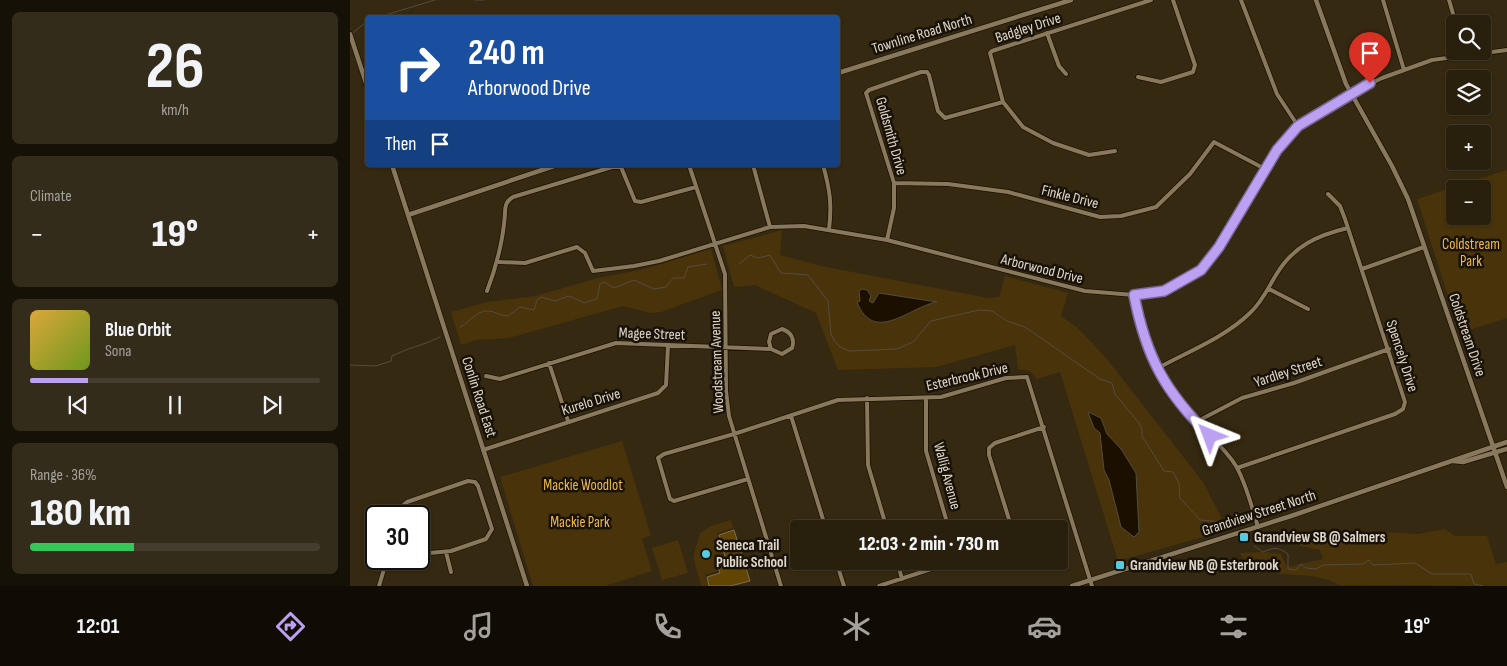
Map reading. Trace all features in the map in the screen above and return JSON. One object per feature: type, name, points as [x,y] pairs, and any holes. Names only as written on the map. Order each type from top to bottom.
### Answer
[{"type":"street","name":"Townline Road North","points":[[840,72],[1072,0]]},
{"type":"street","name":"Badgley Drive","points":[[1003,102],[990,54],[992,51],[1151,0]]},
{"type":"street","points":[[1138,77],[1160,82],[1193,72],[1195,65],[1173,0]]},
{"type":"street","points":[[1242,0],[1276,94],[1298,126]]},
{"type":"street","name":"Coldstream Drive","points":[[1316,0],[1342,74],[1399,178],[1507,487]]},
{"type":"street","points":[[1383,0],[1404,70]]},
{"type":"street","points":[[1449,0],[1453,15]]},
{"type":"street","points":[[1047,33],[1059,66],[1066,74]]},
{"type":"street","points":[[350,34],[365,80]]},
{"type":"street","name":"Arborwood Drive","points":[[1491,53],[1507,50]]},
{"type":"street","name":"Arborwood Drive","points":[[499,262],[525,263],[577,247],[586,252],[593,270],[597,270],[659,260],[770,227],[804,226],[887,240],[1085,291],[1134,295],[1164,291],[1201,270],[1219,247],[1277,150],[1298,126],[1370,83],[1432,60],[1446,59]]},
{"type":"street","name":"Goldsmith Drive","points":[[887,240],[894,208],[894,183],[866,94],[868,90],[921,72],[929,75],[938,111],[945,118],[1003,102]]},
{"type":"street","points":[[1003,102],[1023,127],[1053,143],[1089,154],[1115,151]]},
{"type":"street","name":"Finkle Drive","points":[[894,183],[948,184],[1008,192],[1100,217],[1121,216],[1156,207],[1190,174],[1214,142],[1266,169]]},
{"type":"street","name":"Conlin Road East","points":[[393,167],[527,586]]},
{"type":"street","points":[[408,215],[551,167]]},
{"type":"street","points":[[487,291],[499,262],[504,241],[505,206],[513,197],[612,167],[622,167],[626,172],[635,201],[641,202],[696,187]]},
{"type":"street","name":"Woodstream Avenue","points":[[690,167],[725,274],[726,391],[734,434],[781,586]]},
{"type":"street","points":[[754,167],[770,227]]},
{"type":"street","points":[[824,167],[831,193],[832,206],[829,230]]},
{"type":"street","name":"Spencely Drive","points":[[1237,468],[1395,414],[1403,409],[1405,402],[1404,392],[1348,228],[1340,206],[1328,194]]},
{"type":"street","points":[[1158,368],[1203,345],[1237,324],[1252,312],[1285,262],[1296,250],[1320,236],[1348,228]]},
{"type":"street","points":[[1362,269],[1424,247]]},
{"type":"street","points":[[1269,288],[1308,309]]},
{"type":"street","points":[[1134,295],[1141,332],[1158,368],[1171,392],[1196,422],[1224,449],[1237,468],[1258,527]]},
{"type":"street","points":[[778,329],[790,333],[793,340],[789,351],[782,354],[771,349],[769,342],[771,334],[778,329]]},
{"type":"street","name":"Magee Street","points":[[486,376],[500,379],[616,343],[726,349],[771,349]]},
{"type":"street","name":"Kurelo Drive","points":[[483,450],[664,389],[668,346]]},
{"type":"street","name":"Yardley Street","points":[[1196,422],[1242,398],[1294,383],[1389,349]]},
{"type":"street","points":[[549,363],[568,420]]},
{"type":"street","name":"Esterbrook Drive","points":[[748,479],[679,501],[670,499],[658,458],[661,455],[734,434],[838,400],[867,398],[926,399],[957,393],[1006,378],[1027,377],[1092,586]]},
{"type":"street","points":[[867,398],[868,465],[884,520]]},
{"type":"street","name":"Wallig Avenue","points":[[926,399],[926,450],[946,520]]},
{"type":"street","points":[[791,416],[823,520]]},
{"type":"street","points":[[1009,520],[989,455],[989,448],[995,443],[1044,427]]},
{"type":"street","name":"Grandview Street North","points":[[1072,586],[1258,527],[1507,442]]},
{"type":"street","name":"Grandview Street North","points":[[1453,461],[1463,462],[1507,449]]},
{"type":"street","points":[[403,505],[468,480],[475,482],[492,529],[486,540],[446,552],[430,553]]},
{"type":"street","points":[[446,552],[452,572]]},
{"type":"street","points":[[379,586],[384,570]]},
{"type":"street","points":[[839,570],[844,586]]},
{"type":"street","points":[[900,570],[902,579]]},
{"type":"street","points":[[880,586],[929,570]]},
{"type":"green space","name":"Coldstream Park","points":[[1507,170],[1507,318],[1460,333],[1417,199],[1446,190],[1446,225],[1491,225],[1491,180],[1476,180]]},
{"type":"green space","points":[[782,230],[780,255],[821,266],[988,298],[999,297],[1005,276],[1068,293],[1061,316],[1079,329],[1107,359],[1203,482],[1228,530],[1118,561],[1060,372],[1037,379],[1030,371],[1018,369],[1015,345],[936,367],[838,370],[816,313],[755,285],[734,287],[723,246]]},
{"type":"green space","points":[[711,249],[722,290],[661,312],[650,313],[623,306],[509,338],[476,340],[461,345],[451,312],[487,302],[535,296],[598,278],[644,269]]},
{"type":"green space","name":"Mackie Park","points":[[622,441],[651,535],[642,539],[652,571],[605,586],[533,586],[500,477]]},
{"type":"green space","points":[[731,520],[733,528],[717,533],[724,554],[714,557],[718,571],[705,575],[709,586],[701,586],[693,557],[700,533],[711,526]]},
{"type":"green space","points":[[1445,529],[1455,536],[1487,536],[1496,564],[1507,562],[1507,586],[1339,585],[1318,577],[1267,571],[1244,561],[1240,553],[1262,552],[1281,554],[1287,567],[1323,559],[1320,550],[1300,546],[1297,537],[1340,538],[1366,531],[1417,534]]},
{"type":"green space","points":[[678,540],[688,573],[662,580],[652,548]]},
{"type":"shaded area","points":[[862,289],[867,290],[871,296],[869,301],[873,303],[879,293],[937,302],[893,320],[873,321],[864,315],[857,302],[860,301],[859,291]]},
{"type":"shaded area","points":[[1088,412],[1101,418],[1107,434],[1121,449],[1136,473],[1139,532],[1134,537],[1121,527],[1109,480],[1104,470],[1100,433],[1094,428]]},
{"type":"building","name":"Seneca Trail Public School","points":[[734,530],[750,581],[730,586],[709,586],[707,577],[720,573],[715,559],[725,556],[719,535]]},
{"type":"waterway","points":[[385,15],[435,0]]},
{"type":"waterway","points":[[475,0],[484,0]]},
{"type":"waterway","points":[[353,33],[365,23]]},
{"type":"waterway","points":[[739,264],[750,255],[758,258],[770,255],[781,273],[808,275],[828,301],[831,334],[834,340],[840,347],[850,351],[897,349],[913,342],[931,321],[979,310],[992,311],[1007,321],[1025,327],[1100,379],[1112,383],[1115,394],[1139,423],[1142,429],[1142,436],[1164,471],[1173,472],[1179,483],[1180,498],[1200,520],[1221,522]]},
{"type":"waterway","points":[[460,327],[484,311],[508,316],[520,307],[534,310],[537,300],[541,297],[555,301],[569,296],[584,303],[597,299],[600,284],[604,282],[614,288],[634,280],[654,289],[666,287],[673,278],[684,278],[688,267],[707,264]]},
{"type":"waterway","points":[[350,365],[376,366],[391,361],[392,356],[398,353],[440,337]]},
{"type":"waterway","points":[[1254,546],[1263,552],[1276,548],[1288,554],[1288,569],[1296,570],[1301,564],[1306,568],[1316,569],[1323,565],[1363,564],[1369,560],[1373,565],[1415,563],[1432,574],[1471,574],[1474,584],[1483,586]]},
{"type":"place","name":"Grandview SB @ Salmers","points":[[1244,537]]},
{"type":"place","name":"Seneca Trail Public School","points":[[706,554]]},
{"type":"place","name":"Grandview NB @ Esterbrook","points":[[1120,565]]},
{"type":"route","points":[[1210,436],[1171,392],[1147,349],[1141,332],[1134,295],[1164,291],[1201,270],[1219,247],[1277,150],[1287,137],[1298,126],[1370,83]]},
{"type":"park label","name":"Mackie Woodlot","points":[[583,485]]}]
